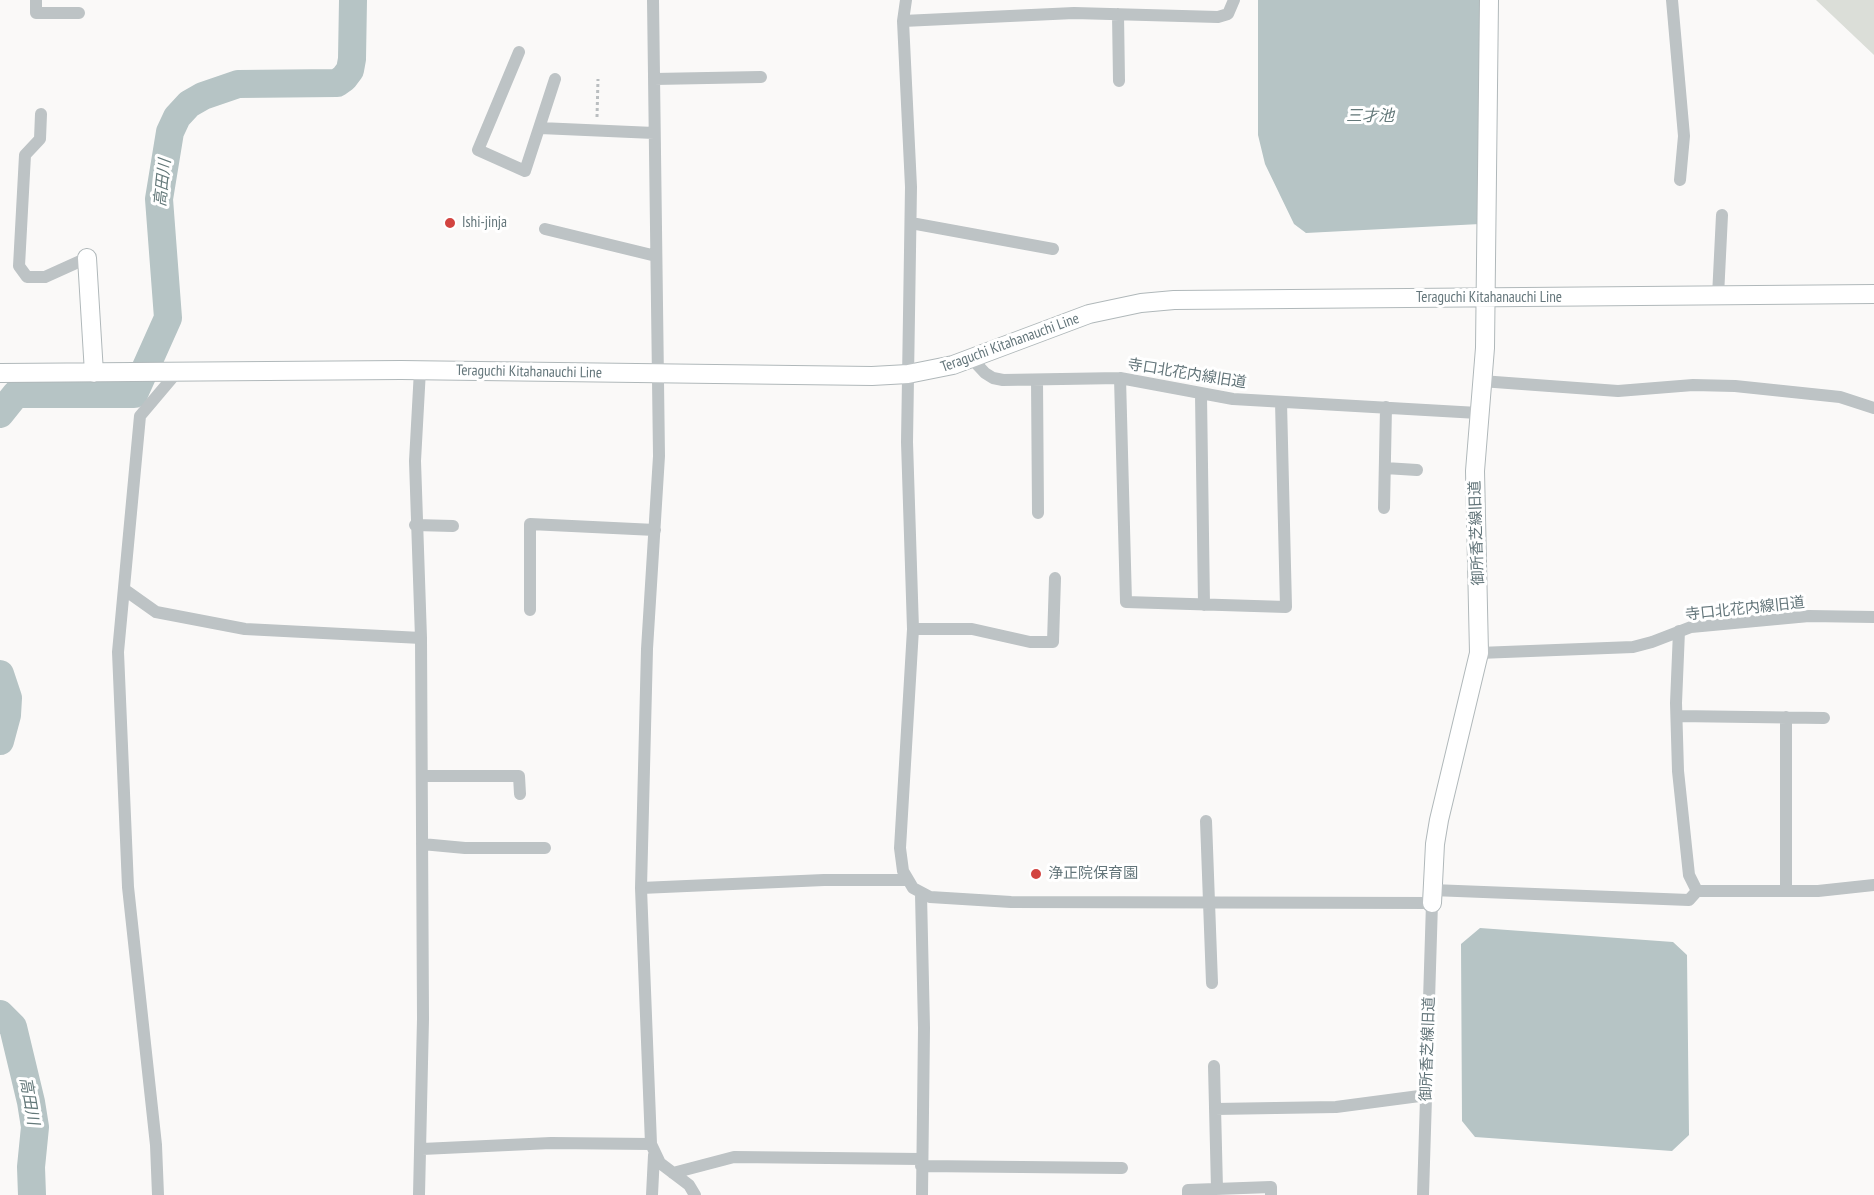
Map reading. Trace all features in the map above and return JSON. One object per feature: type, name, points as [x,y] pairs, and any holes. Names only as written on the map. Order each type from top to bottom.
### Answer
[{"type":"main road","name":"御所香芝線旧道","points":[[1432,896],[1439,820],[1479,653],[1474,471],[1485,299],[1489,0]]},
{"type":"main road","points":[[87,258],[94,373]]},
{"type":"main road","name":"Teraguchi Kitahanauchi Line","points":[[0,373],[420,370],[872,376],[908,374],[972,359],[1089,315],[1141,303],[1174,300],[1874,294]]},
{"type":"street","points":[[36,0],[36,13],[79,13]]},
{"type":"street","points":[[652,1195],[641,888],[647,649],[659,456],[653,0]]},
{"type":"street","points":[[906,0],[903,21],[910,151],[911,223],[907,442],[913,630],[900,848],[903,871],[921,894],[930,897],[1011,902],[1209,903],[1432,896],[1689,900],[1697,891],[1786,891],[1874,885]]},
{"type":"street","points":[[903,21],[1074,13],[1218,17],[1228,14],[1234,0]]},
{"type":"street","points":[[1672,0],[1684,136],[1680,180]]},
{"type":"street","points":[[1118,14],[1119,81]]},
{"type":"street","points":[[519,52],[478,150],[525,171],[555,79]]},
{"type":"street","points":[[654,80],[761,77]]},
{"type":"street","points":[[41,114],[40,139],[25,155],[19,266],[27,277],[45,277],[87,258]]},
{"type":"street","points":[[540,128],[654,133]]},
{"type":"street","points":[[1718,296],[1722,215]]},
{"type":"street","points":[[911,223],[1053,249]]},
{"type":"street","points":[[545,229],[656,256]]},
{"type":"street","name":"寺口北花内線旧道","points":[[972,359],[993,378],[1037,380],[1120,378],[1202,395],[1281,402],[1478,413]]},
{"type":"street","points":[[419,1195],[422,1149],[422,776],[421,638],[416,525],[420,370]]},
{"type":"street","points":[[158,1195],[156,1145],[126,855],[126,802],[118,652],[140,416],[178,371]]},
{"type":"street","points":[[1120,378],[1126,603],[1286,607],[1281,402]]},
{"type":"street","points":[[1037,380],[1038,513]]},
{"type":"street","points":[[1481,381],[1618,391],[1693,385],[1735,386],[1840,397],[1874,408]]},
{"type":"street","points":[[1202,395],[1204,605]]},
{"type":"street","points":[[1384,508],[1386,407]]},
{"type":"street","points":[[1385,468],[1417,470]]},
{"type":"street","points":[[530,610],[530,524],[655,530]]},
{"type":"street","points":[[416,525],[453,526]]},
{"type":"street","points":[[913,630],[972,629],[1030,642],[1053,642],[1055,578]]},
{"type":"street","points":[[124,590],[156,612],[245,630],[421,638]]},
{"type":"street","name":"寺口北花内線旧道","points":[[1479,653],[1634,647],[1691,627],[1787,618],[1874,617]]},
{"type":"street","points":[[1679,631],[1678,771],[1689,875],[1697,891]]},
{"type":"street","points":[[1677,716],[1824,717]]},
{"type":"street","points":[[1786,717],[1786,891]]},
{"type":"street","points":[[422,776],[519,776],[520,794]]},
{"type":"street","points":[[1206,821],[1212,983]]},
{"type":"street","points":[[422,844],[465,848],[545,848]]},
{"type":"street","points":[[641,888],[824,880],[908,880]]},
{"type":"street","points":[[921,894],[924,1028],[922,1195]]},
{"type":"street","name":"御所香芝線旧道","points":[[1422,1195],[1432,896]]},
{"type":"street","points":[[1214,1066],[1216,1189]]},
{"type":"street","points":[[1215,1109],[1336,1107],[1427,1095]]},
{"type":"street","points":[[422,1149],[551,1143],[652,1150],[673,1173],[689,1185],[695,1195]]},
{"type":"street","points":[[673,1173],[734,1157],[1122,1168]]},
{"type":"street","points":[[1188,1195],[1188,1190],[1271,1187],[1270,1195]]},
{"type":"path","points":[[596,130],[598,79]]},
{"type":"shaded area","points":[[1816,0],[1874,0],[1874,55]]},
{"type":"water","name":"三才池","points":[[1258,0],[1480,0],[1480,224],[1306,233],[1294,224],[1265,164],[1258,135]]},
{"type":"water","points":[[1480,928],[1673,942],[1687,955],[1689,1135],[1672,1151],[1475,1137],[1462,1121],[1461,944]]},
{"type":"waterway","name":"高田川","points":[[0,414],[16,394],[134,394],[168,318],[159,199],[170,132],[177,117],[189,104],[203,96],[238,84],[337,83],[350,70],[353,0]]},
{"type":"waterway","name":"高田川","points":[[0,674],[8,698],[7,715],[0,741]]},
{"type":"waterway","name":"高田川","points":[[0,1014],[13,1027],[31,1102],[35,1127],[31,1167],[32,1195]]},
{"type":"place","name":"Ishi-jinja","points":[[450,223]]},
{"type":"place","name":"浄正院保育園","points":[[1036,874]]}]
